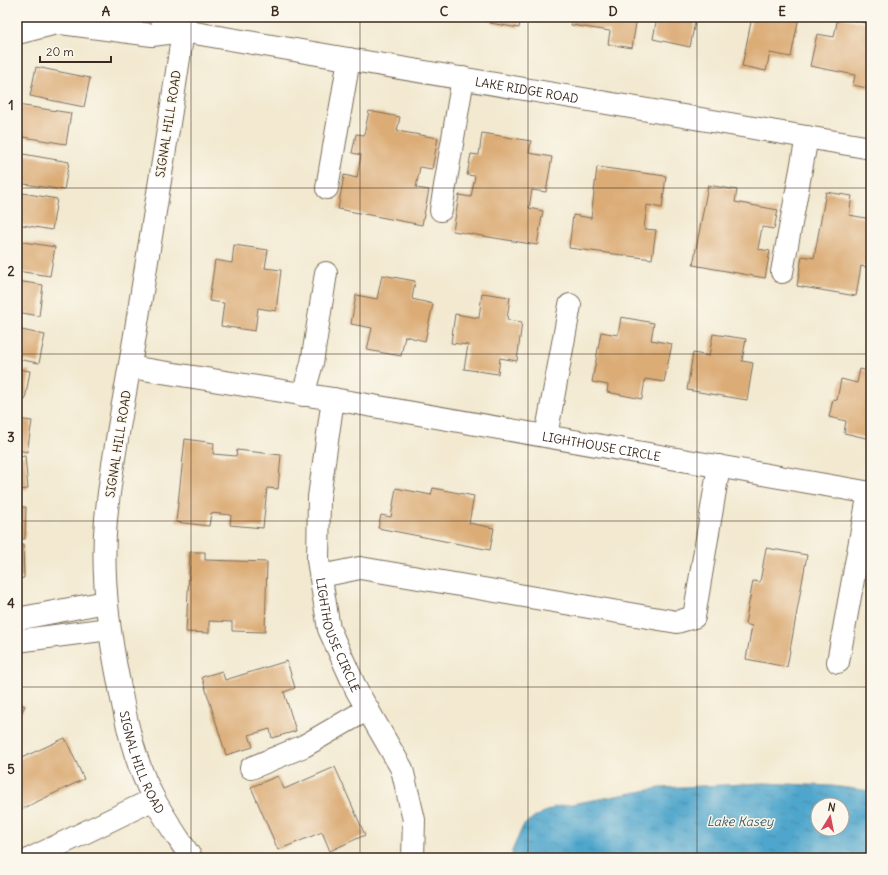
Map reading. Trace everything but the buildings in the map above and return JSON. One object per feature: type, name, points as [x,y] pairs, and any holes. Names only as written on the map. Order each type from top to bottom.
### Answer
[{"type":"street","name":"LAKE RIDGE ROAD","points":[[161,17],[184,24],[349,59],[871,148]]},
{"type":"street","name":"LAKE RIDGE ROAD","points":[[17,33],[71,20],[152,35],[184,24]]},
{"type":"street","name":"SIGNAL HILL ROAD","points":[[184,24],[112,473],[106,522],[105,566],[106,602],[126,719],[139,763],[154,799],[191,858]]},
{"type":"street","points":[[327,188],[349,59]]},
{"type":"street","points":[[441,210],[463,78]]},
{"type":"street","points":[[782,272],[807,137]]},
{"type":"street","points":[[303,394],[312,363],[326,273]]},
{"type":"street","points":[[546,436],[570,305]]},
{"type":"street","name":"LIGHTHOUSE CIRCLE","points":[[130,367],[303,394],[870,493]]},
{"type":"street","name":"LIGHTHOUSE CIRCLE","points":[[332,399],[319,497],[318,560],[330,629],[357,691],[402,769],[414,820],[413,858]]},
{"type":"street","points":[[321,576],[360,568],[677,622],[694,617],[719,466]]},
{"type":"street","points":[[838,662],[870,493]]},
{"type":"street","points":[[17,619],[106,602]]},
{"type":"street","points":[[17,641],[110,629]]},
{"type":"street","points":[[251,768],[304,746],[368,709]]},
{"type":"street","points":[[32,858],[154,799]]},
{"type":"water","name":"Lake Kasey","points":[[765,783],[832,786],[871,791],[871,858],[512,858],[512,851],[523,826],[534,817],[555,807],[660,788]]}]
